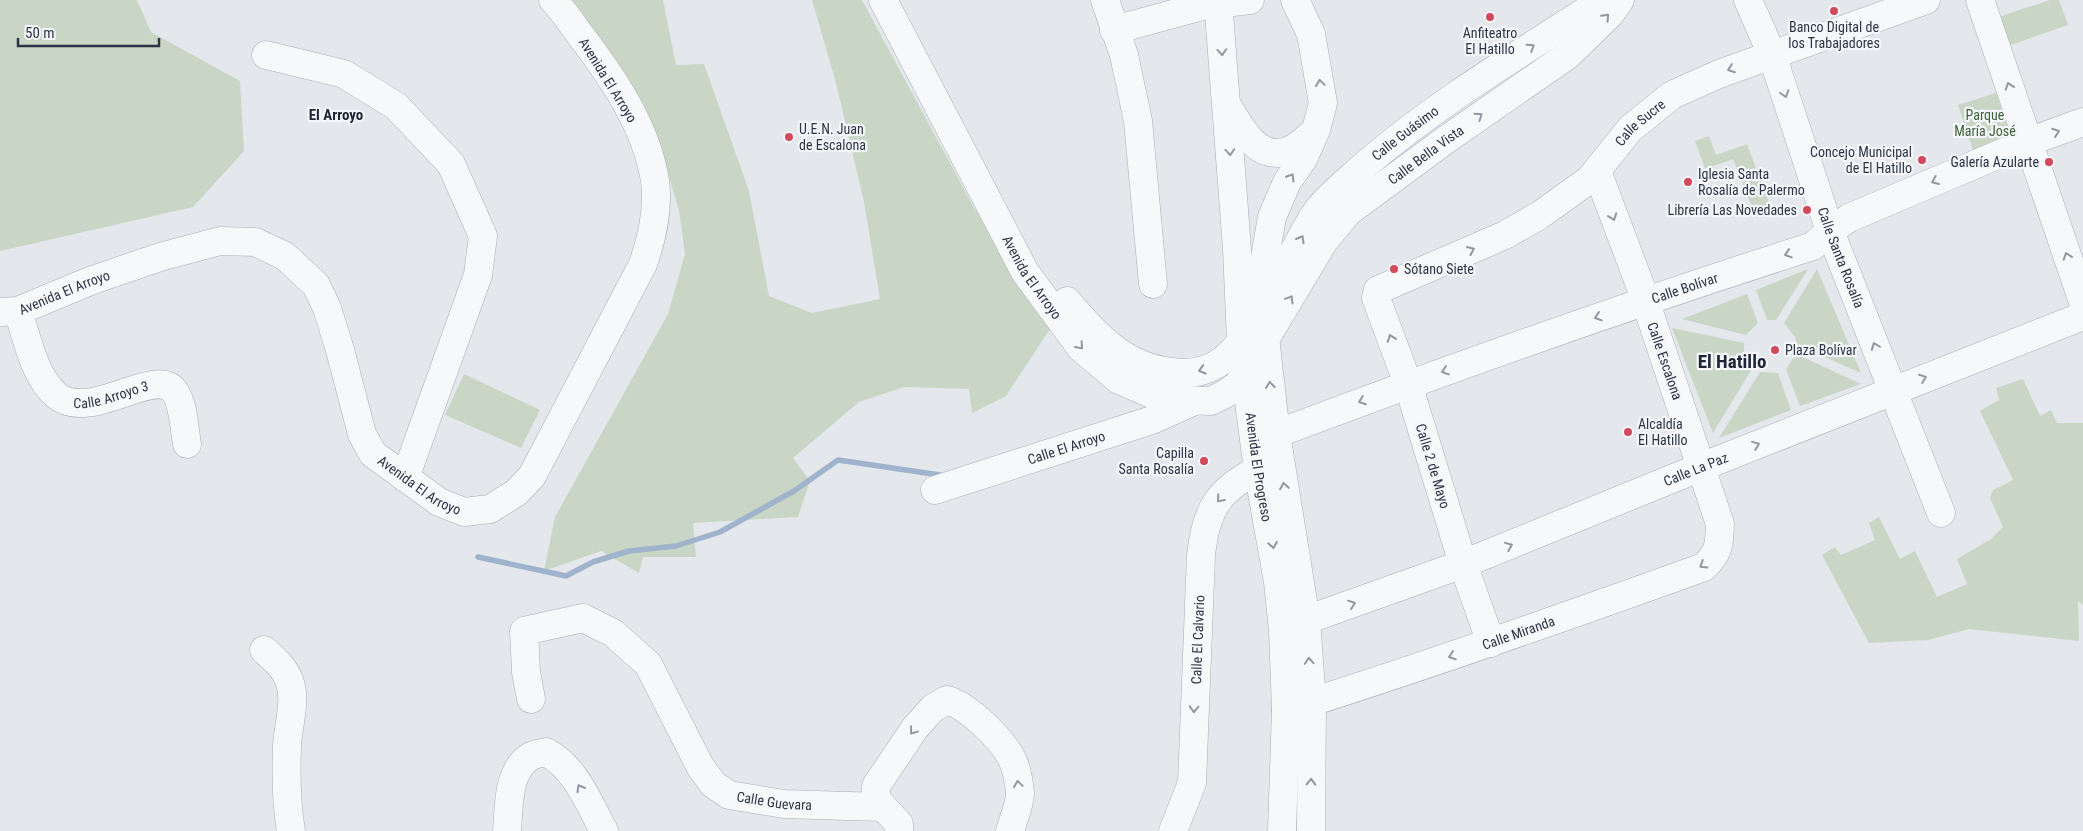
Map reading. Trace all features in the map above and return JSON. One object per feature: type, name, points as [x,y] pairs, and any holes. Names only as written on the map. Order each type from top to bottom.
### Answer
[{"type":"street","name":"Avenida El Arroyo","points":[[9,312],[160,257],[220,241],[255,242],[285,256],[316,285],[327,308],[362,434],[373,454],[439,502],[464,512],[490,509],[517,492],[532,476],[643,264],[652,237],[655,182],[647,152],[635,121],[595,54],[553,0]]},
{"type":"street","name":"Avenida El Arroyo","points":[[884,0],[1025,272],[1081,348],[1119,380],[1156,396],[1211,401],[1238,385],[1245,372]]},
{"type":"street","name":"Avenida El Arroyo","points":[[902,0],[1035,256],[1054,286],[1081,319],[1123,356],[1150,369],[1166,372],[1180,373],[1205,370],[1253,341],[1261,313]]},
{"type":"street","points":[[1105,0],[1124,55],[1138,121],[1153,284]]},
{"type":"street","points":[[1114,30],[1218,2],[1250,0]]},
{"type":"street","points":[[1261,313],[1262,275],[1272,217],[1287,182],[1303,159],[1316,130],[1323,102],[1311,34],[1298,6],[1277,0]]},
{"type":"street","name":"Calle Guásimo","points":[[1261,313],[1304,233],[1317,211],[1330,196],[1402,133],[1589,9],[1597,0]]},
{"type":"street","name":"Calle Bella Vista","points":[[1253,341],[1324,241],[1348,212],[1447,139],[1568,56],[1610,14],[1620,0]]},
{"type":"street","name":"Calle Santa Rosalía","points":[[1748,0],[1772,55],[1830,231],[1941,513]]},
{"type":"street","name":"Calle Sucre","points":[[1378,290],[1505,235],[1540,215],[1590,179],[1630,129],[1672,95],[1718,74],[1926,0]]},
{"type":"street","points":[[1980,0],[2083,302]]},
{"type":"street","name":"Avenida El Progreso","points":[[1218,2],[1237,249],[1253,341],[1276,434],[1306,620],[1312,702],[1311,831]]},
{"type":"street","points":[[266,55],[344,74],[396,106],[451,164],[483,236],[478,275],[405,478]]},
{"type":"street","points":[[1226,103],[1253,144],[1263,150],[1285,152],[1316,130]]},
{"type":"street","name":"Calle Bolívar","points":[[1276,434],[1408,384],[1644,301],[1813,246],[1830,231],[1850,218],[2028,142],[2083,122]]},
{"type":"street","name":"Calle Escalona","points":[[1597,171],[1644,301],[1720,524]]},
{"type":"street","name":"Calle 2 de Mayo","points":[[1378,290],[1376,298],[1408,384],[1463,564],[1491,643]]},
{"type":"street","name":"Calle Arroyo 3","points":[[9,312],[41,375],[56,395],[78,405],[146,386],[163,384],[174,390],[180,406],[187,444]]},
{"type":"street","name":"Calle La Paz","points":[[1306,620],[1463,564],[1701,467],[2083,316]]},
{"type":"street","name":"Avenida El Progreso","points":[[1253,341],[1245,372],[1258,470],[1278,582],[1283,630],[1286,710],[1282,831]]},
{"type":"street","name":"Calle El Arroyo","points":[[935,490],[1152,420],[1196,401]]},
{"type":"street","name":"Calle El Calvario","points":[[1173,831],[1192,783],[1201,554],[1204,529],[1212,507],[1221,496],[1248,475],[1258,470]]},
{"type":"street","name":"Calle Miranda","points":[[1286,710],[1491,643],[1704,567],[1719,548],[1720,524]]},
{"type":"street","name":"Calle Guevara","points":[[531,699],[526,672],[524,631],[583,618],[613,633],[648,664],[700,766],[713,784],[728,795],[784,804],[882,807]]},
{"type":"street","points":[[264,650],[278,662],[289,680],[292,692],[287,745],[287,806],[291,831]]},
{"type":"street","points":[[899,831],[899,824],[876,799],[876,786],[915,728],[933,708],[947,700],[958,703],[980,721],[1012,758],[1017,772],[1020,796],[1010,831]]},
{"type":"street","points":[[507,831],[509,798],[518,768],[531,756],[546,752],[564,763],[576,780],[604,831]]},
{"type":"green space","points":[[0,0],[137,0],[151,32],[240,81],[244,151],[193,207],[0,251]]},
{"type":"green space","points":[[571,0],[663,0],[676,65],[704,64],[749,191],[769,296],[812,313],[880,299],[864,202],[836,83],[812,0],[862,0],[973,206],[1050,329],[1006,396],[972,413],[969,389],[904,387],[859,402],[793,458],[810,481],[798,517],[693,523],[696,557],[643,557],[639,573],[601,551],[544,571],[555,517],[668,314],[685,254],[679,210],[659,145]]},
{"type":"green space","points":[[2050,0],[2059,0],[2068,25],[2002,48],[1992,19]]},
{"type":"green space","name":"Parque María José","points":[[1996,93],[2012,140],[1974,153],[1958,105]]},
{"type":"green space","points":[[1709,136],[1716,155],[1747,144],[1770,206],[1754,212],[1733,159],[1705,169],[1695,141]]},
{"type":"green space","points":[[1808,269],[1776,320],[1767,320],[1756,290]]},
{"type":"green space","points":[[1817,269],[1861,373],[1797,345],[1795,337],[1784,323]]},
{"type":"green space","points":[[1747,294],[1758,323],[1746,335],[1682,319]]},
{"type":"green space","points":[[1672,328],[1744,343],[1744,353],[1753,367],[1713,433]]},
{"type":"green space","points":[[1796,354],[1861,384],[1800,406],[1786,369]]},
{"type":"green space","points":[[1760,372],[1778,373],[1791,410],[1719,438]]},
{"type":"green space","points":[[464,374],[540,410],[521,448],[445,415]]},
{"type":"green space","points":[[2023,379],[2040,416],[2051,410],[2057,423],[2083,423],[2083,605],[2078,601],[2079,641],[1969,629],[1928,640],[1869,643],[1822,555],[1835,547],[1841,555],[1875,540],[1869,523],[1879,517],[1900,559],[1915,551],[1937,597],[1967,584],[1957,559],[1991,539],[2003,527],[1990,498],[1993,490],[2013,480],[1980,411],[1999,400],[1996,388]]},
{"type":"waterway","points":[[478,557],[566,576],[593,562],[629,551],[676,546],[720,532],[794,491],[838,460],[940,475]]},
{"type":"place","name":"Banco Digital de los Trabajadores","points":[[1834,11]]},
{"type":"place","name":"Anfiteatro El Hatillo","points":[[1490,17]]},
{"type":"place","name":"U.E.N. Juan de Escalona","points":[[789,137]]},
{"type":"place","name":"Concejo Municipal de El Hatillo","points":[[1922,160]]},
{"type":"place","name":"Galería Azularte","points":[[2049,162]]},
{"type":"place","name":"Iglesia Santa Rosalía de Palermo","points":[[1688,182]]},
{"type":"place","name":"Librería Las Novedades","points":[[1807,210]]},
{"type":"place","name":"Sótano Siete","points":[[1394,269]]},
{"type":"place","name":"Plaza Bolívar","points":[[1775,350]]},
{"type":"place","name":"Alcaldía El Hatillo","points":[[1628,432]]},
{"type":"place","name":"Capilla Santa Rosalía","points":[[1204,461]]},
{"type":"district","name":"El Arroyo","points":[[336,115]]},
{"type":"district","name":"El Hatillo","points":[[1732,361]]}]
